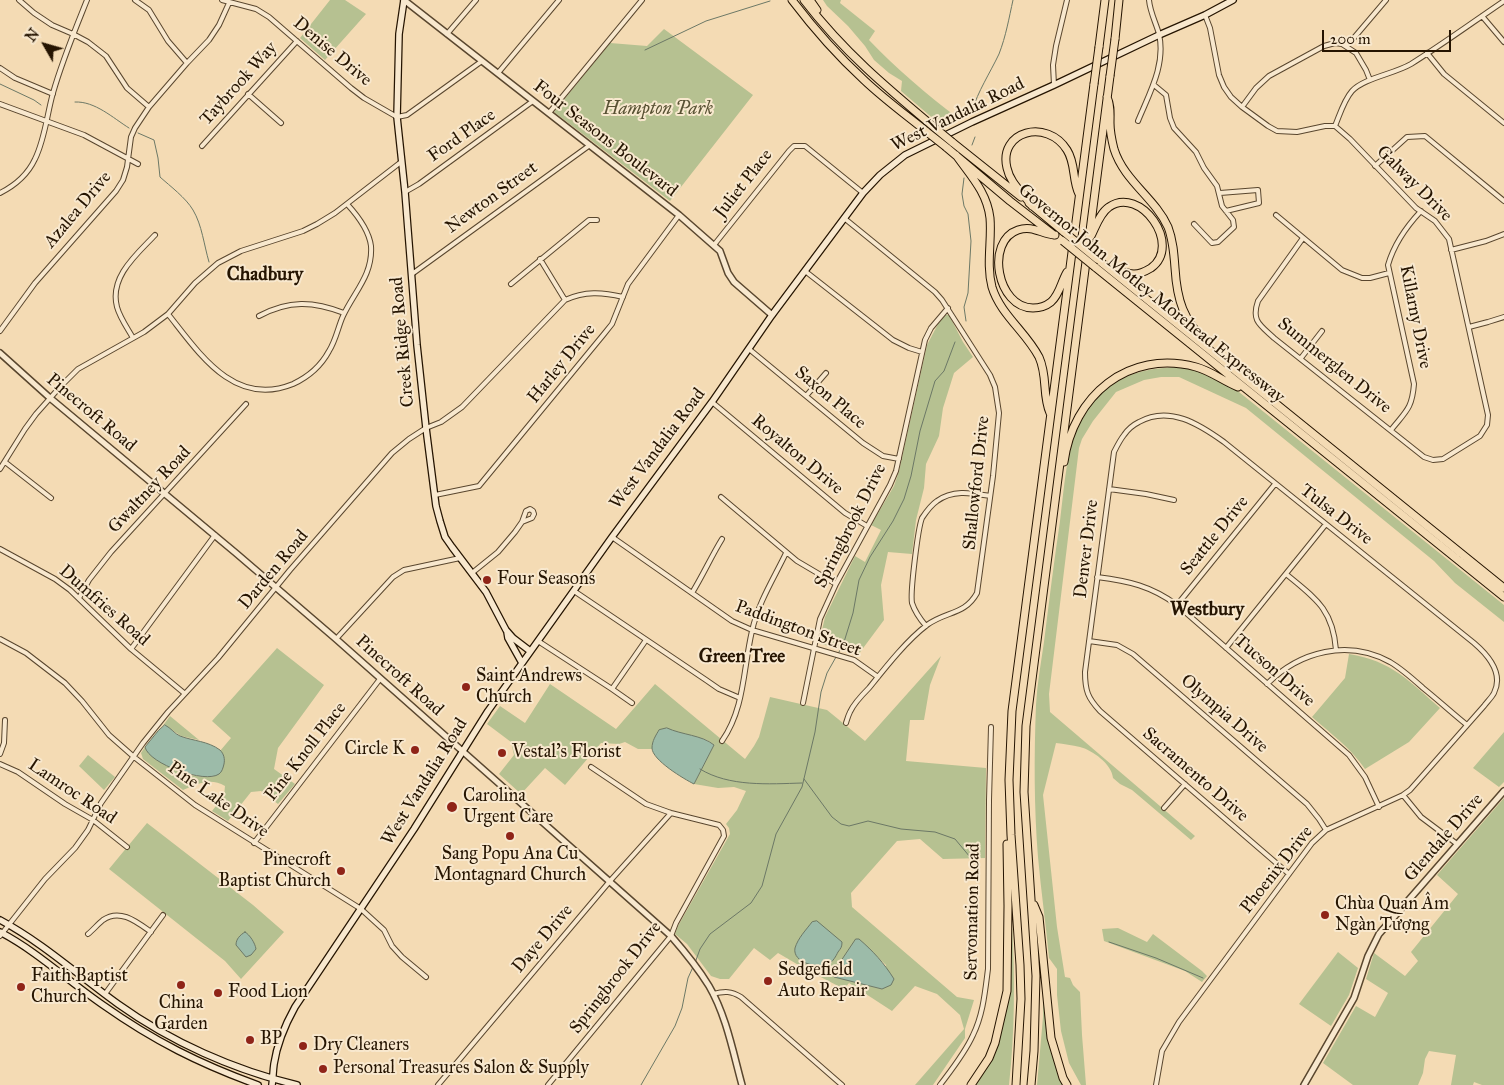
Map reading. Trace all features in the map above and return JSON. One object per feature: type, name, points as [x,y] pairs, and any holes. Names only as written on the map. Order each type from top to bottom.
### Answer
[{"type":"highway","name":"Governor John Motley Morehead Expressway","points":[[792,0],[821,36],[852,69],[890,103],[1504,597]]},
{"type":"highway","name":"Governor John Motley Morehead Expressway","points":[[804,0],[844,47],[870,73],[935,128],[1504,588]]},
{"type":"highway","points":[[810,0],[844,47]]},
{"type":"highway","points":[[1016,1085],[1020,1029],[1020,965],[1010,822],[1009,771],[1012,711],[1105,0]]},
{"type":"highway","points":[[1031,1085],[1036,1012],[1034,939],[1024,792],[1026,726],[1120,0]]},
{"type":"highway","points":[[1107,97],[1110,105],[1111,135],[1118,159],[1132,180],[1158,210],[1171,236],[1177,294],[1182,310],[1201,337],[1241,376]]},
{"type":"highway","points":[[1032,206],[1014,184],[1006,162],[1007,150],[1011,144],[1019,136],[1028,132],[1039,131],[1049,134],[1060,141],[1067,150],[1073,164],[1075,186],[1079,194]]},
{"type":"highway","points":[[956,155],[977,182],[983,194],[990,217],[989,275],[992,286],[1000,304],[1031,343],[1042,364],[1050,415]]},
{"type":"highway","points":[[1088,240],[1100,218],[1110,206],[1123,202],[1135,204],[1149,215],[1161,234],[1163,243],[1160,258],[1154,266],[1145,272],[1135,274],[1108,268]]},
{"type":"highway","points":[[1055,235],[1046,234],[1031,228],[1012,233],[1005,241],[999,257],[1001,280],[1008,296],[1016,303],[1027,308],[1044,306],[1052,301],[1058,293],[1063,278],[1069,270]]},
{"type":"highway","points":[[1053,506],[1061,484],[1067,442],[1078,416],[1097,392],[1115,378],[1147,366],[1176,364],[1203,370],[1246,389]]},
{"type":"highway","points":[[971,1085],[989,1058],[995,1044],[1007,990],[1007,836],[1010,822]]},
{"type":"highway","points":[[1031,900],[1039,918],[1052,1038],[1063,1078],[1067,1085]]},
{"type":"main road","name":"Creek Ridge Road","points":[[404,0],[400,34],[397,117],[426,428],[440,521],[446,537],[486,592],[506,630],[530,651]]},
{"type":"main road","name":"West Vandalia Road","points":[[273,1082],[278,1045],[295,1007],[414,829],[488,711],[612,537],[712,402],[772,314],[863,193],[893,163],[905,155],[972,122],[1205,15],[1233,0]]},
{"type":"main road","points":[[506,630],[508,638],[522,663]]},
{"type":"main road","points":[[0,920],[60,959],[128,1011],[180,1041],[273,1082],[297,1085]]},
{"type":"main road","points":[[1,934],[43,959],[101,1004],[152,1038],[217,1070],[258,1085]]},
{"type":"street","points":[[19,0],[52,25],[88,42],[106,56],[127,88],[149,107]]},
{"type":"street","points":[[0,193],[18,181],[28,171],[40,148],[53,94],[73,34],[87,0]]},
{"type":"street","points":[[136,0],[150,10],[168,41],[187,63]]},
{"type":"street","name":"Denise Drive","points":[[222,0],[256,9],[269,17],[364,98],[397,117]]},
{"type":"street","name":"Four Seasons Boulevard","points":[[404,0],[680,215],[720,251],[728,273],[734,282],[772,314]]},
{"type":"street","points":[[447,34],[476,0]]},
{"type":"street","points":[[498,73],[559,0]]},
{"type":"street","points":[[549,113],[642,0]]},
{"type":"street","points":[[1054,85],[1053,65],[1066,0]]},
{"type":"street","points":[[1138,121],[1154,85],[1161,51],[1159,35],[1149,0]]},
{"type":"street","points":[[1347,46],[1386,0]]},
{"type":"street","points":[[1205,15],[1210,28],[1219,75],[1231,97],[1268,126],[1278,131],[1296,132],[1324,126],[1335,126],[1352,90],[1370,80],[1410,65],[1504,0]]},
{"type":"street","name":"Azalea Drive","points":[[0,331],[35,283],[124,180],[131,137],[135,128],[149,107],[187,63],[210,40],[229,3]]},
{"type":"street","points":[[1482,16],[1504,42]]},
{"type":"street","name":"Taybrook Way","points":[[202,146],[297,41]]},
{"type":"street","points":[[1242,107],[1256,88],[1269,76],[1324,46],[1335,44],[1347,46],[1356,52],[1370,80]]},
{"type":"street","points":[[1427,53],[1444,74],[1504,123]]},
{"type":"street","points":[[397,117],[415,111],[429,98],[482,61]]},
{"type":"street","points":[[0,68],[15,78],[53,94]]},
{"type":"street","points":[[1154,85],[1166,94],[1170,118],[1174,128],[1196,152],[1204,168],[1217,186],[1222,206],[1233,220],[1234,227],[1218,242],[1212,242],[1194,224]]},
{"type":"street","points":[[248,94],[281,123]]},
{"type":"street","name":"Ford Place","points":[[405,192],[419,184],[533,102]]},
{"type":"street","points":[[0,104],[84,135],[138,164]]},
{"type":"street","name":"Galway Drive","points":[[1335,126],[1350,139],[1416,208],[1435,220],[1449,239],[1488,415],[1487,425],[1480,436],[1443,459],[1434,460],[1424,457]]},
{"type":"street","points":[[1375,166],[1407,138],[1424,136],[1504,201]]},
{"type":"street","name":"Newton Street","points":[[411,274],[590,145]]},
{"type":"street","name":"Juliet Place","points":[[714,245],[794,146],[805,146],[863,193]]},
{"type":"street","points":[[0,469],[25,429],[50,398],[78,369],[144,332],[168,314],[195,283],[218,263],[241,251],[303,231],[323,221],[401,162]]},
{"type":"street","points":[[1220,193],[1258,190],[1259,202],[1226,211]]},
{"type":"street","points":[[168,314],[204,359],[217,372],[231,381],[250,388],[270,389],[286,386],[310,375],[329,352],[344,313],[369,270],[371,247],[368,234],[356,214],[347,204]]},
{"type":"street","name":"Killarny Drive","points":[[1391,430],[1410,407],[1414,384],[1388,265],[1391,254],[1402,234],[1421,211]]},
{"type":"street","name":"Harley Drive","points":[[435,495],[479,486],[612,324],[628,284],[680,215]]},
{"type":"street","points":[[1276,215],[1342,270],[1354,276],[1370,278],[1389,273]]},
{"type":"street","name":"Shallowford Drive","points":[[844,218],[935,292],[948,308],[990,375],[995,387],[999,413],[977,593],[972,602],[966,607],[941,616],[926,626],[893,658],[850,712],[846,723]]},
{"type":"street","points":[[511,284],[589,220],[596,220]]},
{"type":"street","points":[[1451,250],[1504,234]]},
{"type":"street","points":[[133,338],[117,307],[116,293],[120,277],[129,263],[155,235]]},
{"type":"street","name":"Summerglen Drive","points":[[1303,238],[1258,300],[1255,318],[1274,338],[1424,457]]},
{"type":"street","points":[[540,259],[565,300]]},
{"type":"street","points":[[806,271],[888,336],[909,348],[922,352]]},
{"type":"street","name":"Darden Road","points":[[1,934],[45,879],[75,848],[88,830],[101,803],[156,726],[184,693],[218,658],[290,570],[392,453],[409,439],[426,428],[441,422],[462,407],[565,300],[588,293],[604,292],[623,297]]},
{"type":"street","points":[[259,316],[283,306],[299,303],[328,307],[344,313]]},
{"type":"street","name":"Springbrook Drive","points":[[803,703],[820,619],[836,584],[896,471],[925,340],[931,328],[948,308]]},
{"type":"street","points":[[1468,327],[1504,317]]},
{"type":"street","points":[[1301,358],[1322,331]]},
{"type":"street","name":"Saxon Place","points":[[749,349],[873,451],[883,456],[899,459]]},
{"type":"street","name":"Pinecroft Road","points":[[0,352],[50,398],[277,587],[671,936],[694,963],[713,994],[732,1048],[742,1085]]},
{"type":"street","points":[[806,396],[826,373]]},
{"type":"street","name":"Royalton Drive","points":[[712,402],[845,513],[867,526]]},
{"type":"street","name":"Gwaltney Road","points":[[79,598],[111,552],[246,404]]},
{"type":"street","name":"Tulsa Drive","points":[[1144,419],[1156,415],[1168,415],[1189,420],[1206,429],[1474,643],[1486,654],[1495,668]]},
{"type":"street","name":"Denver Drive","points":[[1087,694],[1085,672],[1114,452],[1125,433],[1144,419]]},
{"type":"street","points":[[5,462],[51,498]]},
{"type":"street","name":"Seattle Drive","points":[[1177,605],[1275,484]]},
{"type":"street","points":[[1109,490],[1146,494],[1174,500]]},
{"type":"street","points":[[926,626],[914,610],[912,600],[916,548],[921,520],[932,506],[946,496],[957,493],[990,496]]},
{"type":"street","points":[[721,497],[786,553],[807,568],[836,584]]},
{"type":"street","points":[[472,573],[498,552],[522,522]]},
{"type":"street","points":[[1226,648],[1326,524]]},
{"type":"street","points":[[131,649],[215,535]]},
{"type":"street","name":"Paddington Street","points":[[612,537],[732,622],[752,630],[854,660],[878,677]]},
{"type":"street","points":[[692,594],[703,576],[711,555],[722,539]]},
{"type":"street","name":"Dumfries Road","points":[[0,548],[55,579],[79,598],[131,649],[184,693]]},
{"type":"street","points":[[722,741],[733,722],[740,698],[752,630],[760,607],[786,553]]},
{"type":"street","points":[[336,639],[392,577],[404,570],[460,558]]},
{"type":"street","points":[[1286,574],[1315,598],[1325,610],[1331,624],[1336,650]]},
{"type":"street","name":"Tucson Drive","points":[[1097,577],[1138,584],[1159,593],[1177,605],[1353,759],[1368,782],[1379,807]]},
{"type":"street","points":[[574,591],[719,689],[740,698]]},
{"type":"street","name":"Pine Lake Drive","points":[[0,640],[26,653],[65,682],[109,735],[195,805],[361,909],[384,930],[392,946],[402,957],[426,977]]},
{"type":"street","points":[[612,689],[646,640]]},
{"type":"street","points":[[538,641],[632,703]]},
{"type":"street","name":"Olympia Drive","points":[[1089,641],[1117,645],[1133,654],[1307,804],[1326,830]]},
{"type":"street","points":[[1267,684],[1286,668],[1304,658],[1326,651],[1364,652],[1390,662],[1467,725]]},
{"type":"street","name":"Phoenix Drive","points":[[1156,1085],[1162,1052],[1179,1022],[1312,843],[1326,830],[1403,796],[1410,790],[1494,693],[1497,684],[1495,668]]},
{"type":"street","name":"Pine Knoll Place","points":[[254,843],[380,679]]},
{"type":"street","name":"Sacramento Drive","points":[[1087,694],[1100,711],[1289,874]]},
{"type":"street","points":[[0,754],[4,743],[5,720]]},
{"type":"street","name":"Servomation Road","points":[[940,1085],[973,1036],[983,1006],[986,986],[988,970],[989,800],[992,727]]},
{"type":"street","name":"Lamroc Road","points":[[0,764],[18,772],[65,804],[93,820],[127,847]]},
{"type":"street","points":[[591,767],[646,804],[670,813]]},
{"type":"street","points":[[1164,808],[1185,784]]},
{"type":"street","name":"Glendale Drive","points":[[1304,1085],[1354,998],[1368,956],[1379,934],[1504,791]]},
{"type":"street","points":[[1403,796],[1421,817],[1457,844]]},
{"type":"street","name":"Springbrook Drive","points":[[548,1085],[671,936],[676,923],[724,836],[723,830],[719,825],[670,813]]},
{"type":"street","name":"Daye Drive","points":[[438,1085],[610,881],[670,813]]},
{"type":"street","points":[[88,934],[104,920],[113,916],[124,916],[134,919],[151,932]]},
{"type":"street","points":[[105,994],[164,916]]},
{"type":"street","points":[[713,994],[726,991],[733,992],[741,997],[842,1085]]},
{"type":"green space","points":[[330,0],[345,0],[366,14],[325,60],[300,38]]},
{"type":"green space","points":[[823,0],[841,0],[840,3],[875,31],[869,40],[934,100],[958,118],[943,127],[901,91],[902,81],[874,60],[848,26]]},
{"type":"green space","name":"Hampton Park","points":[[664,29],[753,95],[670,201],[554,112],[610,43],[647,46]]},
{"type":"green space","points":[[945,315],[949,315],[973,357],[954,373],[943,408],[939,436],[926,464],[924,488],[916,520],[912,554],[888,552],[881,585],[884,620],[858,655],[821,644],[819,643],[825,617],[855,556],[865,562],[881,530],[871,525],[894,486],[927,345]]},
{"type":"green space","points":[[1176,367],[1206,374],[1234,388],[1504,605],[1504,622],[1455,583],[1434,561],[1246,408],[1179,377],[1161,377],[1144,380],[1116,392],[1093,421],[1079,448],[1049,694],[1050,712],[1195,836],[1191,840],[1132,790],[1120,784],[1113,778],[1105,763],[1095,754],[1080,747],[1056,743],[1043,795],[1057,927],[1065,977],[1070,978],[1073,985],[1080,992],[1086,1085],[1081,1085],[1069,1063],[1061,1031],[1057,995],[1057,969],[1049,958],[1039,870],[1035,781],[1038,681],[1067,466],[1073,437],[1078,425],[1083,415],[1101,393],[1123,378],[1147,370]]},
{"type":"green space","points":[[277,648],[324,685],[278,748],[274,769],[295,784],[278,804],[261,791],[251,792],[228,821],[212,811],[224,796],[225,786],[220,783],[209,782],[183,790],[143,759],[141,753],[145,747],[158,760],[178,771],[188,775],[213,777],[223,755],[220,751],[231,738],[212,721]]},
{"type":"green space","points":[[1349,654],[1364,657],[1389,667],[1409,681],[1440,708],[1409,742],[1365,769],[1347,748],[1312,717],[1345,678]]},
{"type":"green space","points":[[941,656],[930,685],[924,720],[910,720],[906,761],[986,768],[985,858],[943,859],[920,839],[897,841],[851,893],[852,907],[957,997],[974,1000],[965,1029],[965,1038],[933,1085],[915,1085],[964,1029],[960,1015],[937,994],[915,986],[892,1011],[849,983],[844,989],[778,953],[770,960],[754,948],[729,979],[720,979],[711,976],[687,944],[675,934],[730,834],[726,824],[737,810],[746,791],[734,787],[718,788],[694,784],[714,745],[707,740],[677,733],[667,728],[654,740],[652,749],[638,749],[625,742],[619,744],[601,743],[565,785],[545,768],[521,794],[499,774],[514,755],[511,742],[487,724],[500,706],[525,723],[550,684],[616,729],[655,684],[745,759],[759,737],[770,697],[827,710],[865,741]],"holes":[[[858,939],[886,965],[882,989],[832,975]]]},
{"type":"green space","points":[[170,716],[199,740],[181,736],[165,725],[162,727]]},
{"type":"green space","points":[[1504,732],[1504,782],[1499,787],[1473,768]]},
{"type":"green space","points":[[88,755],[115,777],[104,790],[79,766]]},
{"type":"green space","points":[[1504,798],[1504,1085],[1482,1085],[1474,1082],[1473,1085],[1451,1085],[1456,1055],[1429,1051],[1418,1085],[1353,1085],[1323,1063],[1356,1006],[1375,1017],[1388,993],[1366,979],[1374,953],[1405,976],[1418,961],[1411,952],[1458,894],[1437,875]]},
{"type":"green space","points":[[147,823],[253,905],[284,932],[241,979],[225,961],[109,869]]},
{"type":"green space","points":[[1012,924],[1014,1004],[1009,1085],[975,1085],[1006,1012]]},
{"type":"green space","points":[[1118,928],[1147,942],[1153,934],[1207,976],[1202,982],[1185,971],[1104,941],[1102,929]]},
{"type":"green space","points":[[1338,952],[1358,968],[1349,995],[1331,1026],[1299,1004]]},
{"type":"green space","points":[[1043,983],[1047,1017],[1065,1085],[1037,1085],[1043,1017]]},
{"type":"shaded area","points":[[165,725],[180,736],[205,743],[220,750],[224,760],[221,772],[212,776],[190,774],[178,771],[156,760],[145,747]]},
{"type":"shaded area","points":[[667,728],[704,739],[714,745],[694,784],[669,769],[653,753],[652,745],[655,736],[659,730]]},
{"type":"shaded area","points":[[817,921],[842,942],[834,959],[830,963],[819,966],[807,964],[798,958],[795,953],[796,944],[800,937],[812,922]]},
{"type":"shaded area","points":[[245,932],[252,939],[256,949],[251,955],[246,957],[236,945],[241,934]]},
{"type":"shaded area","points":[[856,939],[859,939],[878,957],[894,979],[891,985],[882,989],[832,975]]},
{"type":"waterway","points":[[972,111],[999,54],[1013,0]]},
{"type":"waterway","points":[[645,50],[706,21],[770,1]]},
{"type":"waterway","points":[[0,84],[41,105]]},
{"type":"waterway","points":[[75,102],[82,102],[97,107],[129,128]]},
{"type":"waterway","points":[[138,133],[154,140],[160,177],[193,210],[201,229],[209,262]]},
{"type":"waterway","points":[[972,145],[975,137]]},
{"type":"waterway","points":[[964,178],[962,194],[964,206],[968,214],[971,241],[968,293],[964,307],[966,321]]},
{"type":"waterway","points":[[838,654],[844,642],[853,613],[859,580],[870,557],[893,521],[904,499],[911,476],[920,431],[935,381],[944,371],[955,342]]},
{"type":"waterway","points":[[695,963],[700,949],[710,934],[751,903],[762,886],[776,834],[802,787],[815,732],[821,692],[827,673],[836,657]]},
{"type":"waterway","points":[[700,769],[711,775],[736,782],[763,784],[802,783]]},
{"type":"waterway","points":[[804,779],[832,817],[841,824],[849,826],[868,821],[901,829],[935,832],[955,839],[970,857]]},
{"type":"waterway","points":[[1109,942],[1156,958],[1203,978]]},
{"type":"waterway","points":[[641,1085],[675,1026],[682,1008],[688,978],[693,967]]},
{"type":"place","name":"Four Seasons","points":[[487,580]]},
{"type":"place","name":"Saint Andrews Church","points":[[466,687]]},
{"type":"place","name":"Circle K","points":[[415,750]]},
{"type":"place","name":"Vestal's Florist","points":[[502,753]]},
{"type":"place","name":"Carolina Urgent Care","points":[[452,807]]},
{"type":"place","name":"Sang Popu Ana Cu Montagnard Church","points":[[510,836]]},
{"type":"place","name":"Pinecroft Baptist Church","points":[[341,871]]},
{"type":"place","name":"Chùa Quan Âm Ngàn Tượng","points":[[1325,915]]},
{"type":"place","name":"Sedgefield Auto Repair","points":[[768,981]]},
{"type":"place","name":"China Garden","points":[[181,985]]},
{"type":"place","name":"Faith Baptist Church","points":[[21,987]]},
{"type":"place","name":"Food Lion","points":[[218,993]]},
{"type":"place","name":"BP","points":[[250,1040]]},
{"type":"place","name":"Dry Cleaners","points":[[303,1046]]},
{"type":"place","name":"Personal Treasures Salon & Supply","points":[[323,1069]]},
{"type":"district","name":"Chadbury","points":[[265,275]]},
{"type":"district","name":"Westbury","points":[[1207,610]]},
{"type":"district","name":"Green Tree","points":[[742,657]]}]
